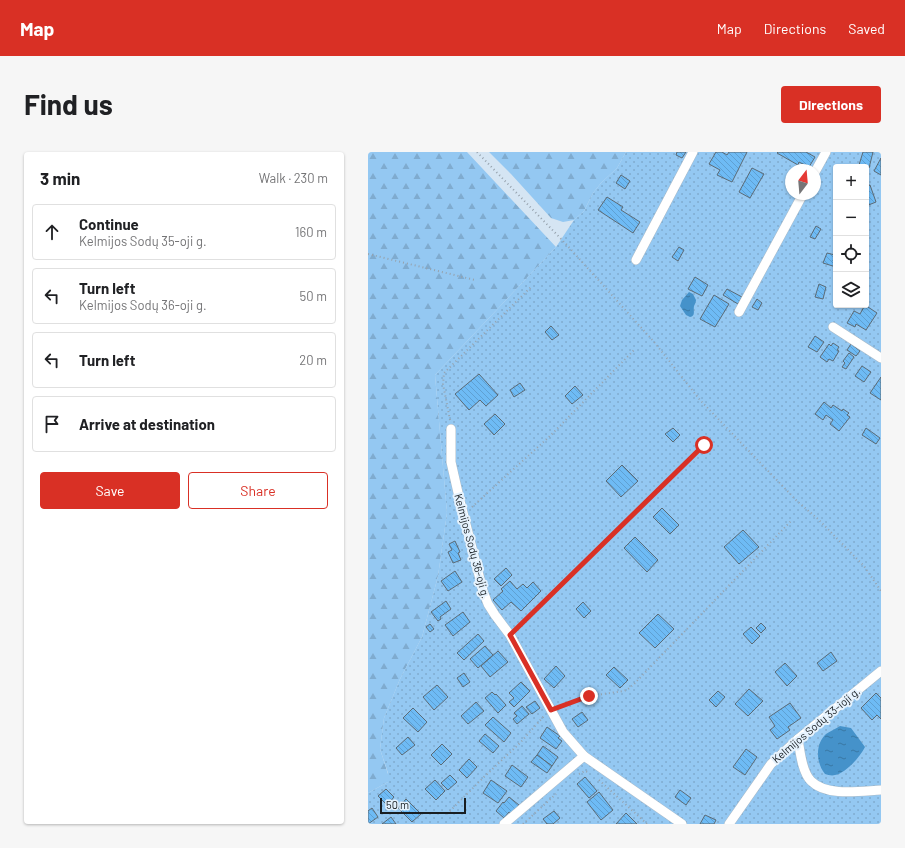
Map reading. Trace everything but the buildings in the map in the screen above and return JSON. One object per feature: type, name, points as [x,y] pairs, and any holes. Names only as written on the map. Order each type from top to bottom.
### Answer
[{"type":"street","points":[[636,260],[693,152]]},
{"type":"street","points":[[819,164],[826,152]]},
{"type":"street","points":[[739,312],[800,200]]},
{"type":"street","points":[[833,327],[881,358]]},
{"type":"street","name":"Kelmijos Sodų 36-oji g.","points":[[451,429],[451,462],[463,515],[483,591],[488,604],[510,635],[563,732],[584,756],[678,823]]},
{"type":"street","name":"Kelmijos Sodų 33-ioji g.","points":[[729,824],[771,764],[798,739],[881,671]]},
{"type":"street","points":[[798,739],[806,772],[810,780],[822,788],[844,792],[881,790]]},
{"type":"street","points":[[504,824],[584,756]]},
{"type":"path","points":[[477,152],[571,250],[655,343],[700,400],[797,500],[818,519],[864,566],[881,591]]},
{"type":"path","points":[[368,254],[475,280]]},
{"type":"path","points":[[451,429],[443,384],[444,373],[531,287]]},
{"type":"path","points":[[463,515],[550,436],[634,350]]},
{"type":"path","points":[[510,635],[704,445]]},
{"type":"path","points":[[447,814],[520,742],[541,718],[551,710],[589,696],[624,691],[634,684],[792,520]]},
{"type":"path","points":[[578,775],[585,771],[592,774]]},
{"type":"path","points":[[598,779],[647,824]]},
{"type":"path","points":[[523,824],[556,795]]},
{"type":"green space","points":[[368,152],[467,152],[556,247],[435,375],[447,513],[438,576],[422,637],[400,679],[384,718],[380,749],[388,774],[388,782],[368,793]]},
{"type":"green space","points":[[489,152],[626,152],[617,168],[593,193],[584,211],[574,220],[563,222],[551,218]]},
{"type":"green space","points":[[626,152],[881,152],[881,824],[368,824],[368,793],[388,782],[388,773],[380,749],[384,718],[400,679],[422,637],[438,576],[447,513],[435,375],[556,247],[574,220],[584,211],[593,193],[617,168]]},
{"type":"water","points":[[689,292],[693,294],[696,300],[694,314],[690,317],[686,315],[680,306],[682,300]]},
{"type":"water","points":[[840,726],[851,728],[865,747],[856,760],[844,771],[839,774],[827,775],[822,770],[818,759],[818,748],[822,738],[826,734]]},
{"type":"route","points":[[589,696],[551,710],[510,635],[704,445]]}]
